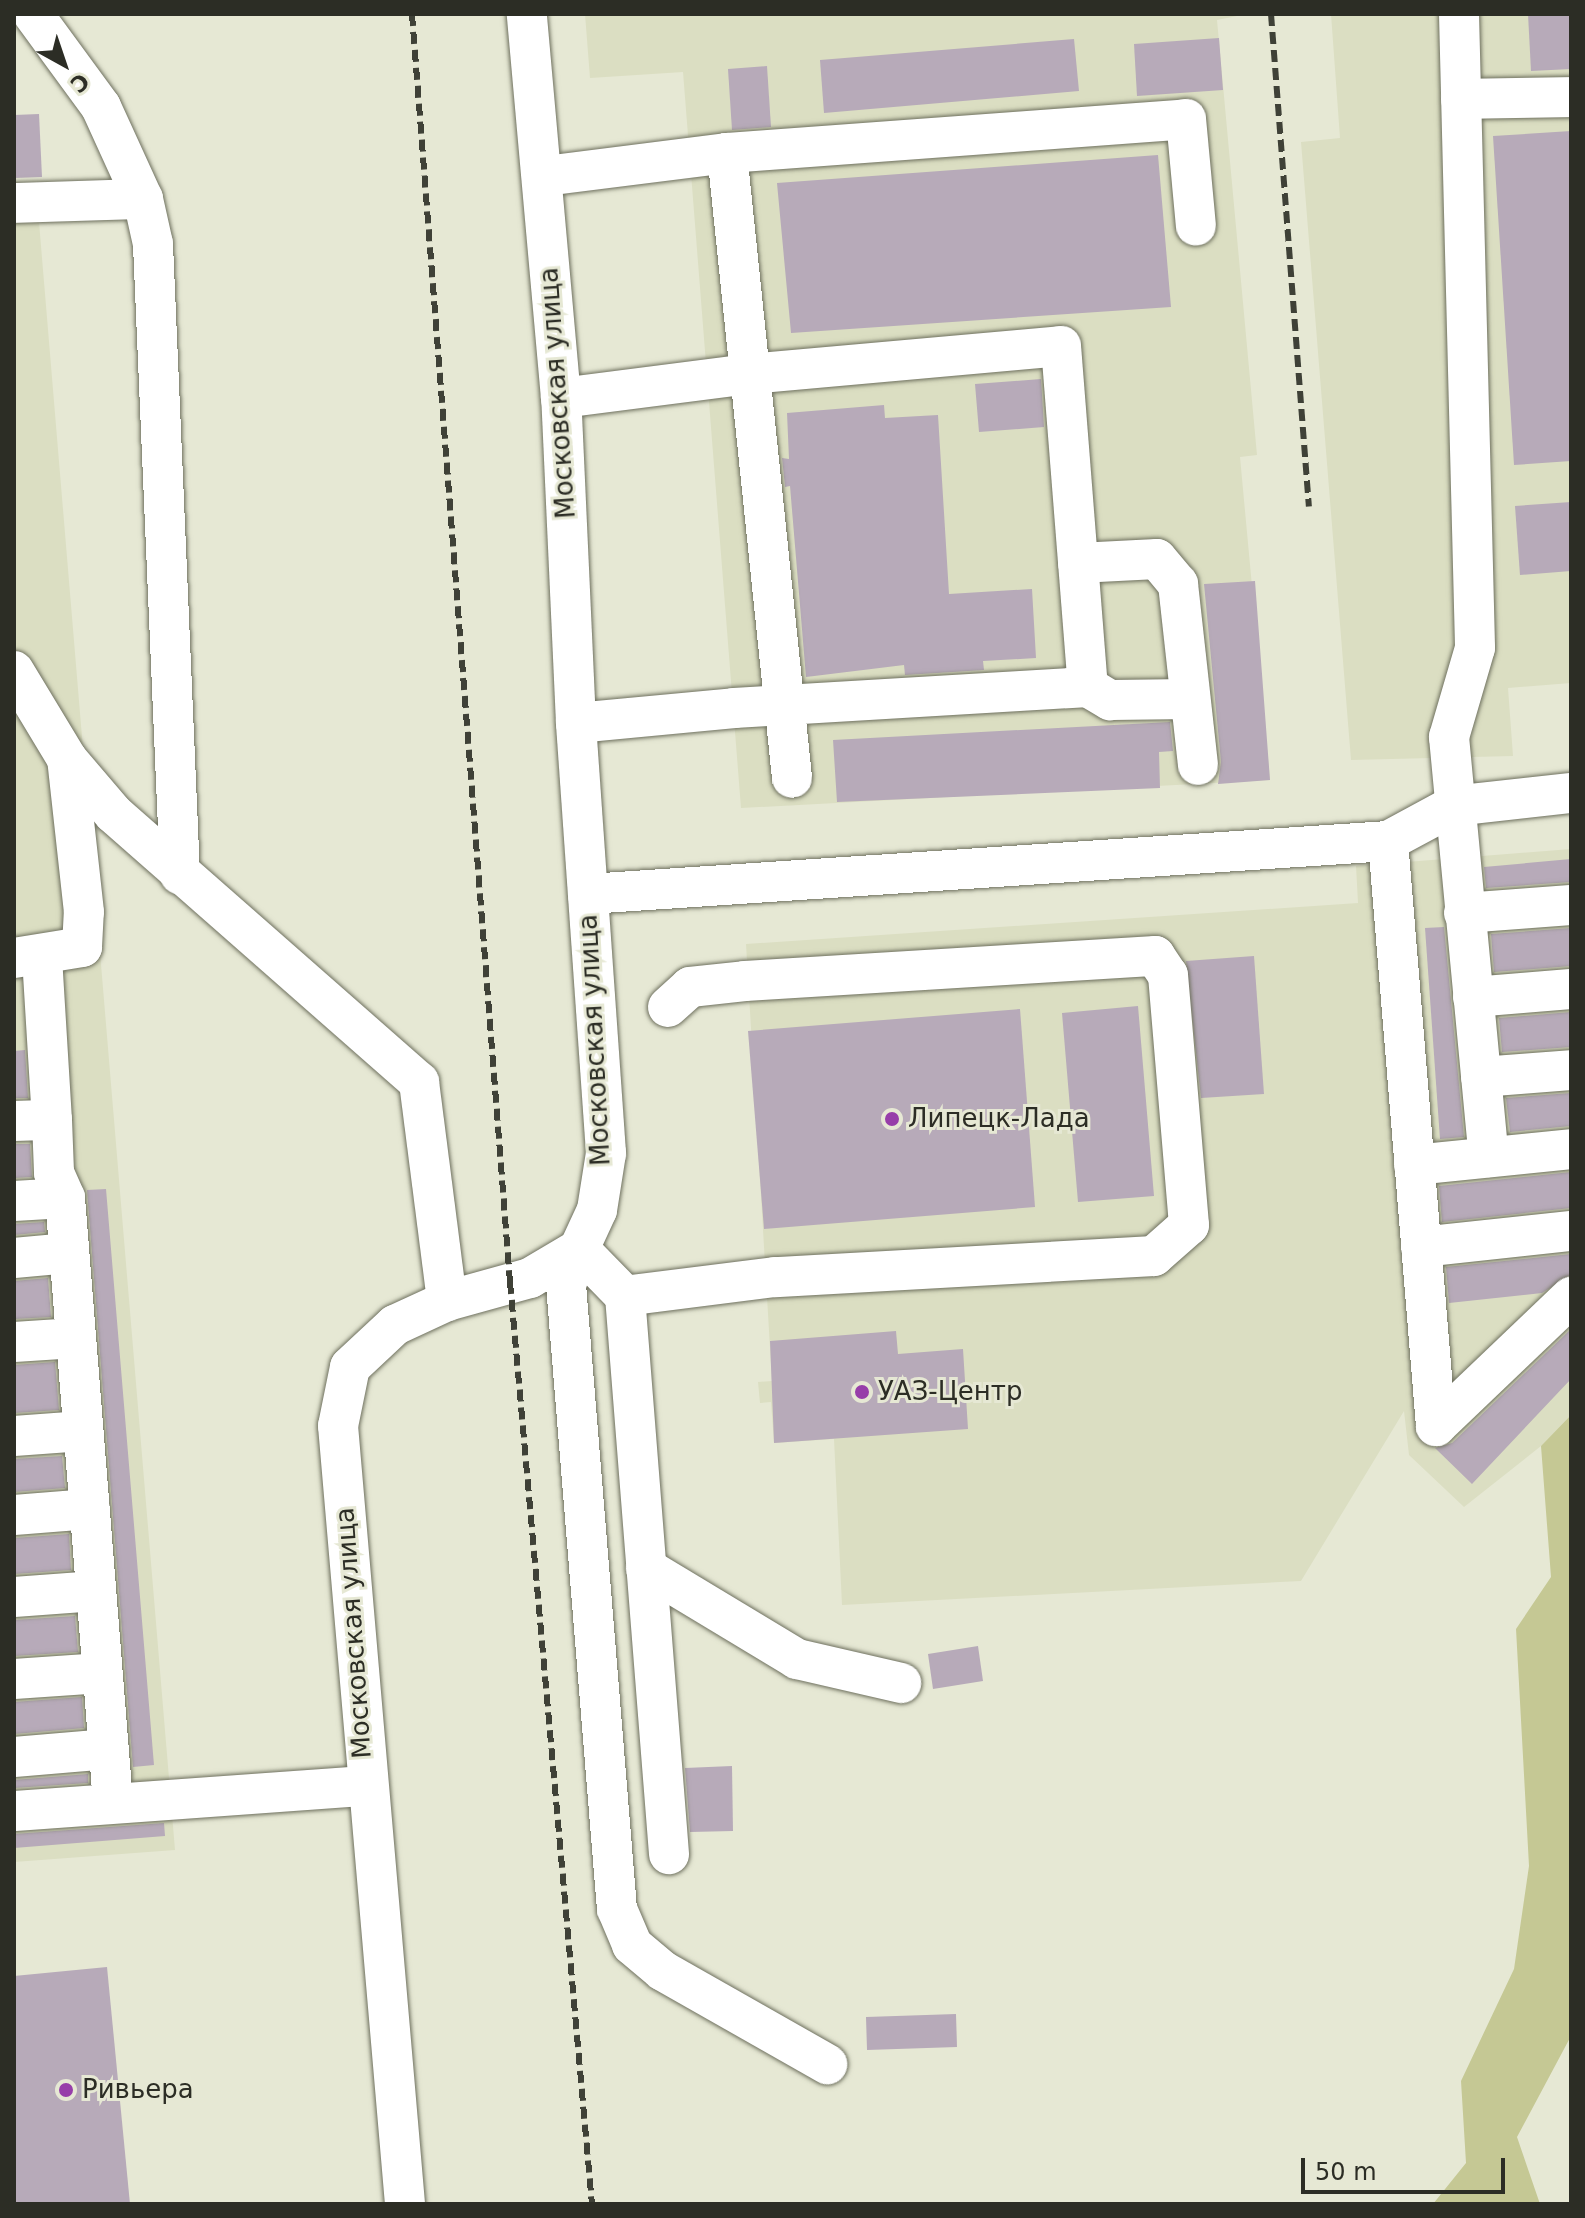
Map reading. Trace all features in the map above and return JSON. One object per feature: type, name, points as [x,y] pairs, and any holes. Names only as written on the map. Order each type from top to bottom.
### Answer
[{"type":"street","points":[[33,14],[101,107],[143,199],[153,244],[180,874]]},
{"type":"street","name":"Московская улица","points":[[405,2204],[366,1786],[338,1426],[350,1367],[395,1325],[447,1301],[530,1278],[579,1249],[597,1210],[606,1153],[576,723],[561,398],[545,176],[527,14]]},
{"type":"street","points":[[1459,14],[1475,648],[1449,737],[1453,806],[1489,1157]]},
{"type":"street","points":[[1461,99],[1571,97]]},
{"type":"street","points":[[545,176],[727,153],[1186,119],[1196,226]]},
{"type":"street","points":[[727,153],[792,778]]},
{"type":"street","points":[[14,203],[143,199]]},
{"type":"street","points":[[561,398],[749,374],[1061,346],[1088,687]]},
{"type":"street","points":[[1078,563],[1157,559],[1178,584],[1198,765]]},
{"type":"street","points":[[14,671],[67,759],[114,814],[419,1082],[447,1301]]},
{"type":"street","points":[[576,723],[782,705],[1088,687],[1110,700],[1190,699]]},
{"type":"street","points":[[67,759],[84,912],[82,947],[28,957],[33,1121],[65,1198],[113,1803]]},
{"type":"street","points":[[588,894],[1388,841],[1453,806],[1571,793]]},
{"type":"street","points":[[1388,841],[1436,1426],[1571,1297]]},
{"type":"street","points":[[1464,913],[1571,905]]},
{"type":"street","points":[[625,1296],[775,1277],[1154,1256],[1189,1225],[1168,975],[1155,956],[690,987],[668,1007]]},
{"type":"street","points":[[1473,997],[1571,989]]},
{"type":"street","points":[[1481,1077],[1571,1070]]},
{"type":"street","points":[[1414,1165],[1571,1149]]},
{"type":"street","points":[[14,1201],[65,1198]]},
{"type":"street","points":[[1421,1247],[1571,1231]]},
{"type":"street","points":[[669,1854],[625,1296],[579,1249],[566,1285],[617,1909],[632,1945],[663,1971],[827,2064]]},
{"type":"street","points":[[14,1258],[69,1253]]},
{"type":"street","points":[[14,1342],[76,1338]]},
{"type":"street","points":[[14,1436],[83,1431]]},
{"type":"street","points":[[14,1515],[90,1509]]},
{"type":"street","points":[[646,1568],[797,1659],[901,1683]]},
{"type":"street","points":[[14,1597],[96,1591]]},
{"type":"street","points":[[14,1679],[102,1673]]},
{"type":"street","points":[[14,1757],[109,1749]]},
{"type":"street","points":[[14,1811],[366,1786]]},
{"type":"shaded area","points":[[585,14],[1247,14],[1217,20],[1257,455],[1240,457],[1270,780],[741,808],[683,72],[590,78]]},
{"type":"shaded area","points":[[1331,14],[1571,14],[1571,683],[1508,688],[1513,756],[1351,760],[1301,142],[1340,138]]},
{"type":"shaded area","points":[[38,210],[175,1850],[14,1862],[14,212]]},
{"type":"shaded area","points":[[1571,849],[1571,1415],[1541,1446],[1464,1507],[1409,1455],[1404,1411],[1301,1581],[842,1605],[834,1439],[774,1443],[771,1402],[760,1403],[758,1382],[772,1381],[746,944],[1358,903],[1356,866]]},
{"type":"green space","points":[[1571,1415],[1571,2036],[1517,2137],[1540,2204],[1433,2204],[1466,2163],[1461,2081],[1514,1969],[1529,1866],[1516,1629],[1551,1577],[1541,1446]]},
{"type":"building","points":[[1528,14],[1571,14],[1571,69],[1531,71]]},
{"type":"building","points":[[1219,38],[1223,90],[1137,96],[1134,44]]},
{"type":"building","points":[[1074,39],[1079,91],[824,113],[820,60]]},
{"type":"building","points":[[767,66],[771,127],[732,130],[728,69]]},
{"type":"building","points":[[39,114],[42,177],[14,178],[14,115]]},
{"type":"building","points":[[1571,131],[1571,461],[1514,465],[1493,136]]},
{"type":"building","points":[[1158,155],[1171,307],[791,333],[777,183]]},
{"type":"building","points":[[1041,379],[1044,427],[979,432],[975,384]]},
{"type":"building","points":[[884,405],[885,418],[938,415],[949,594],[1032,589],[1036,658],[983,661],[984,670],[905,675],[904,665],[806,677],[790,486],[785,487],[782,458],[789,459],[787,413]]},
{"type":"building","points":[[1571,502],[1571,571],[1520,575],[1515,506]]},
{"type":"building","points":[[1255,581],[1270,780],[1218,784],[1221,762],[1204,584]]},
{"type":"building","points":[[1170,722],[1173,751],[1159,752],[1160,788],[837,802],[833,740]]},
{"type":"building","points":[[1571,859],[1571,882],[1486,888],[1484,867]]},
{"type":"building","points":[[1444,927],[1464,1137],[1440,1139],[1425,928]]},
{"type":"building","points":[[1571,928],[1571,966],[1494,972],[1491,934]]},
{"type":"building","points":[[1254,956],[1264,1094],[1201,1098],[1186,961]]},
{"type":"building","points":[[1138,1006],[1154,1196],[1078,1202],[1062,1013]]},
{"type":"building","name":"Липецк-Лада","points":[[1020,1009],[1035,1207],[764,1229],[748,1031]]},
{"type":"building","points":[[1571,1012],[1571,1047],[1502,1052],[1499,1018]]},
{"type":"building","points":[[25,1050],[28,1098],[14,1098],[14,1051]]},
{"type":"building","points":[[1571,1093],[1571,1126],[1510,1132],[1506,1098]]},
{"type":"building","points":[[14,1144],[30,1144],[32,1177],[14,1178]]},
{"type":"building","points":[[1571,1172],[1571,1208],[1442,1222],[1439,1186]]},
{"type":"building","points":[[106,1189],[154,1765],[133,1767],[87,1190]]},
{"type":"building","points":[[44,1222],[45,1232],[14,1235],[14,1224]]},
{"type":"building","points":[[1571,1254],[1571,1275],[1542,1293],[1449,1303],[1446,1267]]},
{"type":"building","points":[[48,1278],[51,1317],[14,1319],[14,1281]]},
{"type":"building","points":[[1571,1329],[1571,1379],[1472,1484],[1435,1448],[1452,1443]]},
{"type":"building","name":"УАЗ-Центр","points":[[896,1331],[898,1354],[963,1349],[968,1429],[774,1443],[770,1341]]},
{"type":"building","points":[[55,1362],[59,1410],[14,1413],[14,1365]]},
{"type":"building","points":[[62,1456],[65,1488],[14,1492],[14,1459]]},
{"type":"building","points":[[69,1534],[71,1570],[14,1574],[14,1538]]},
{"type":"building","points":[[75,1616],[78,1652],[14,1656],[14,1620]]},
{"type":"building","points":[[978,1646],[983,1681],[933,1689],[928,1654]]},
{"type":"building","points":[[82,1697],[84,1728],[14,1734],[14,1702]]},
{"type":"building","points":[[732,1766],[733,1831],[690,1832],[685,1768]]},
{"type":"building","points":[[88,1774],[88,1783],[14,1788],[14,1780]]},
{"type":"building","points":[[164,1823],[165,1836],[14,1848],[14,1834]]},
{"type":"building","name":"Ривьера","points":[[107,1967],[130,2204],[14,2204],[14,1976]]},
{"type":"building","points":[[956,2014],[957,2047],[867,2050],[866,2017]]},
{"type":"railway","points":[[412,14],[510,1282],[592,2204]]},
{"type":"railway","points":[[1271,14],[1309,507]]},
{"type":"place","name":"Липецк-Лада","points":[[892,1119]]},
{"type":"place","name":"УАЗ-Центр","points":[[862,1392]]},
{"type":"place","name":"Ривьера","points":[[66,2090]]}]
